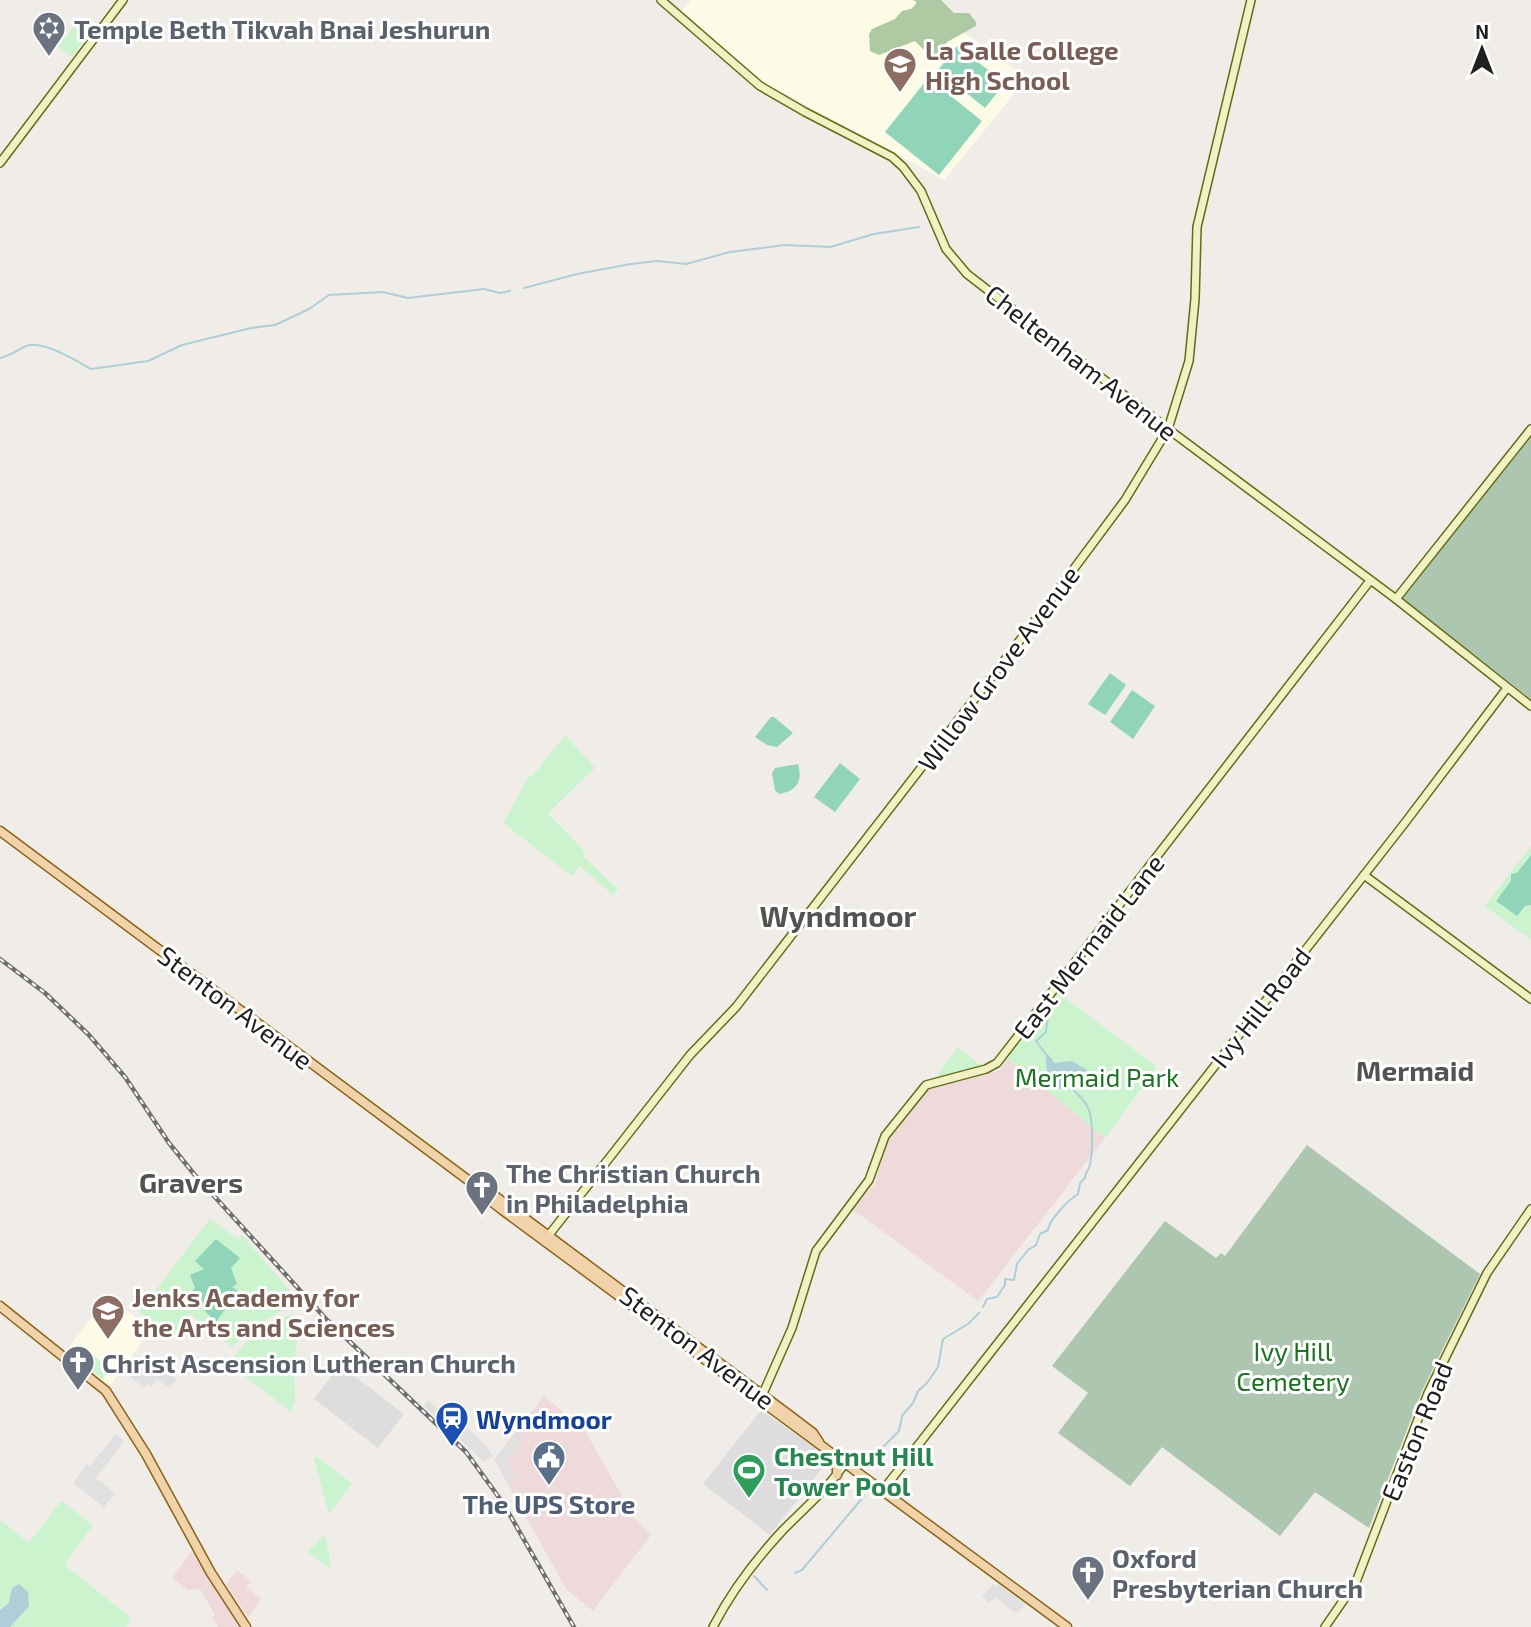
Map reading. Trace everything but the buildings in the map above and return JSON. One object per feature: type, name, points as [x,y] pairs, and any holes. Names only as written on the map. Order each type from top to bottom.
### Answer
[{"type":"main road","points":[[0,163],[123,0]]},
{"type":"main road","name":"Cheltenham Avenue","points":[[662,0],[760,86],[892,156],[917,184],[943,242],[958,265],[1013,311],[1369,582],[1396,599],[1531,706]]},
{"type":"main road","name":"Willow Grove Avenue","points":[[546,1238],[690,1055],[736,1007],[1040,615],[1125,500],[1168,429],[1189,361],[1195,299],[1197,227],[1251,0]]},
{"type":"main road","points":[[1396,599],[1531,429]]},
{"type":"main road","name":"East Mermaid Lane","points":[[761,1399],[792,1328],[816,1251],[869,1180],[881,1143],[888,1132],[926,1085],[986,1069],[998,1061],[1369,582]]},
{"type":"main road","name":"Ivy Hill Road","points":[[883,1490],[1507,688]]},
{"type":"main road","name":"Stenton Avenue","points":[[0,831],[472,1183],[481,1186],[809,1438],[819,1442],[1067,1627]]},
{"type":"main road","points":[[1364,875],[1531,999]]},
{"type":"main road","name":"Easton Road","points":[[1325,1627],[1351,1591],[1430,1390],[1487,1273],[1531,1209]]},
{"type":"main road","points":[[0,1306],[106,1391],[146,1454],[211,1573],[246,1627]]},
{"type":"main road","points":[[832,1452],[837,1464],[837,1475]]},
{"type":"main road","points":[[713,1627],[734,1592],[763,1554],[846,1462]]},
{"type":"shaded area","name":"La Salle College High School","points":[[691,0],[919,0],[1027,78],[944,180],[764,82],[681,11]]},
{"type":"shaded area","points":[[1007,1058],[1105,1138],[978,1301],[852,1209],[875,1184],[887,1140],[928,1090],[1000,1070]]},
{"type":"shaded area","name":"Jenks Academy for the Arts and Sciences","points":[[108,1296],[151,1329],[111,1385],[66,1351]]},
{"type":"shaded area","points":[[146,1356],[177,1379],[169,1388],[157,1379],[151,1387],[147,1384],[145,1388],[130,1377]]},
{"type":"shaded area","points":[[340,1365],[404,1414],[378,1448],[314,1399]]},
{"type":"shaded area","points":[[544,1396],[585,1431],[635,1519],[651,1535],[593,1611],[566,1589],[494,1459]]},
{"type":"shaded area","points":[[428,1400],[443,1415],[445,1413],[469,1430],[486,1445],[493,1456],[484,1462],[424,1406]]},
{"type":"shaded area","points":[[761,1410],[830,1458],[770,1535],[703,1484]]},
{"type":"shaded area","points":[[519,1429],[523,1432],[521,1442],[507,1461],[517,1480],[509,1485],[495,1459]]},
{"type":"shaded area","points":[[116,1434],[124,1441],[96,1478],[115,1493],[104,1507],[73,1483]]},
{"type":"shaded area","points":[[192,1550],[238,1627],[218,1627],[212,1618],[215,1615],[200,1589],[188,1590],[172,1578]]},
{"type":"shaded area","points":[[237,1570],[251,1581],[246,1587],[261,1599],[248,1617],[226,1584]]},
{"type":"shaded area","points":[[993,1584],[998,1584],[1025,1604],[1018,1612],[1014,1612],[995,1597],[989,1603],[982,1597]]},
{"type":"green space","points":[[912,0],[941,0],[954,13],[969,13],[976,26],[947,42],[930,63],[926,60],[926,52],[915,41],[879,55],[870,51],[869,34],[872,29],[895,19],[902,11],[911,9],[916,4],[916,1]]},
{"type":"green space","points":[[74,26],[86,38],[72,57],[58,47]]},
{"type":"green space","points":[[957,46],[1005,83],[985,108],[938,70]]},
{"type":"green space","points":[[932,81],[982,121],[939,175],[885,132],[925,82]]},
{"type":"green space","points":[[1531,435],[1531,699],[1403,600],[1402,596]]},
{"type":"green space","points":[[1110,673],[1126,685],[1105,715],[1088,704]]},
{"type":"green space","points":[[1132,690],[1155,706],[1133,739],[1110,722]]},
{"type":"green space","points":[[771,717],[793,733],[777,747],[767,745],[755,737]]},
{"type":"green space","points":[[565,735],[595,768],[548,813],[583,850],[584,857],[618,889],[613,895],[580,866],[572,876],[503,823],[529,776],[532,777]]},
{"type":"green space","points":[[840,763],[860,779],[835,812],[814,797]]},
{"type":"green space","points":[[798,764],[800,775],[797,784],[779,794],[775,790],[772,773],[775,768]]},
{"type":"green space","points":[[1531,846],[1531,940],[1485,906]]},
{"type":"green space","points":[[1531,855],[1531,905],[1525,906],[1517,916],[1496,901],[1511,881],[1511,874],[1517,873]]},
{"type":"green space","name":"Mermaid Park","points":[[1057,992],[1157,1067],[1105,1138],[1007,1058]]},
{"type":"green space","name":"Mermaid Park","points":[[958,1047],[981,1066],[939,1076],[938,1074]]},
{"type":"green space","name":"Ivy Hill Cemetery","points":[[1307,1145],[1480,1274],[1422,1391],[1369,1528],[1315,1492],[1280,1536],[1162,1447],[1130,1486],[1058,1433],[1088,1393],[1052,1366],[1165,1221],[1216,1258],[1221,1253],[1225,1256]]},
{"type":"green space","points":[[210,1219],[238,1239],[242,1235],[299,1301],[255,1326],[232,1347],[190,1314],[172,1337],[139,1312]]},
{"type":"green space","points":[[216,1239],[240,1258],[231,1268],[237,1284],[232,1287],[238,1291],[216,1322],[189,1295],[195,1288],[190,1275],[204,1269],[195,1261]]},
{"type":"green space","points":[[292,1315],[298,1319],[299,1324],[294,1367],[295,1402],[291,1412],[228,1363],[251,1337]]},
{"type":"green space","points":[[78,1344],[110,1368],[102,1379],[71,1354]]},
{"type":"green space","points":[[316,1456],[352,1484],[329,1514],[314,1459]]},
{"type":"green space","points":[[61,1501],[93,1525],[66,1566],[131,1618],[126,1627],[0,1627],[0,1520],[29,1543]]},
{"type":"green space","points":[[325,1536],[332,1570],[308,1552]]},
{"type":"water","points":[[1049,1055],[1054,1063],[1072,1061],[1087,1070],[1087,1079],[1070,1089],[1056,1087],[1050,1082],[1048,1075],[1046,1057]]},
{"type":"water","points":[[19,1584],[28,1592],[29,1606],[10,1627],[0,1627],[0,1610],[9,1603],[12,1588]]},
{"type":"waterway","points":[[524,288],[631,264],[657,261],[686,264],[730,252],[785,245],[830,247],[874,234],[919,227]]},
{"type":"waterway","points":[[0,358],[26,346],[37,345],[61,353],[91,369],[148,361],[182,345],[251,328],[275,325],[309,309],[329,295],[383,292],[408,298],[484,289],[500,293],[510,291]]},
{"type":"waterway","points":[[1048,1057],[1036,1041],[1046,1032],[1054,1000]]},
{"type":"waterway","points":[[983,1307],[987,1299],[997,1297],[1005,1285],[1005,1279],[1014,1280],[1017,1264],[1028,1250],[1036,1245],[1040,1234],[1048,1230],[1060,1210],[1078,1194],[1080,1183],[1085,1178],[1091,1155],[1091,1119],[1086,1104],[1073,1089]]},
{"type":"waterway","points":[[870,1460],[899,1431],[902,1416],[938,1367],[943,1339],[968,1324],[979,1313]]},
{"type":"waterway","points":[[795,1573],[802,1570],[864,1496]]},
{"type":"waterway","points":[[754,1576],[767,1590]]},
{"type":"railway","points":[[0,959],[45,993],[89,1035],[125,1077],[169,1143],[194,1174],[327,1320],[466,1452],[503,1503],[574,1627]]},
{"type":"place","name":"Temple Beth Tikvah Bnai Jeshurun","points":[[49,58]]},
{"type":"place","name":"La Salle College High School","points":[[900,94]]},
{"type":"place","name":"The Christian Church in Philadelphia","points":[[482,1217]]},
{"type":"place","name":"Jenks Academy for the Arts and Sciences","points":[[108,1341]]},
{"type":"place","name":"Christ Ascension Lutheran Church","points":[[78,1392]]},
{"type":"place","name":"Wyndmoor","points":[[452,1448]]},
{"type":"place","name":"The UPS Store","points":[[549,1487]]},
{"type":"place","name":"Chestnut Hill Tower Pool","points":[[749,1500]]},
{"type":"place","name":"Oxford Presbyterian Church","points":[[1088,1602]]},
{"type":"district","name":"Wyndmoor","points":[[838,915]]},
{"type":"district","name":"Mermaid","points":[[1415,1070]]},
{"type":"district","name":"Gravers","points":[[191,1182]]}]
